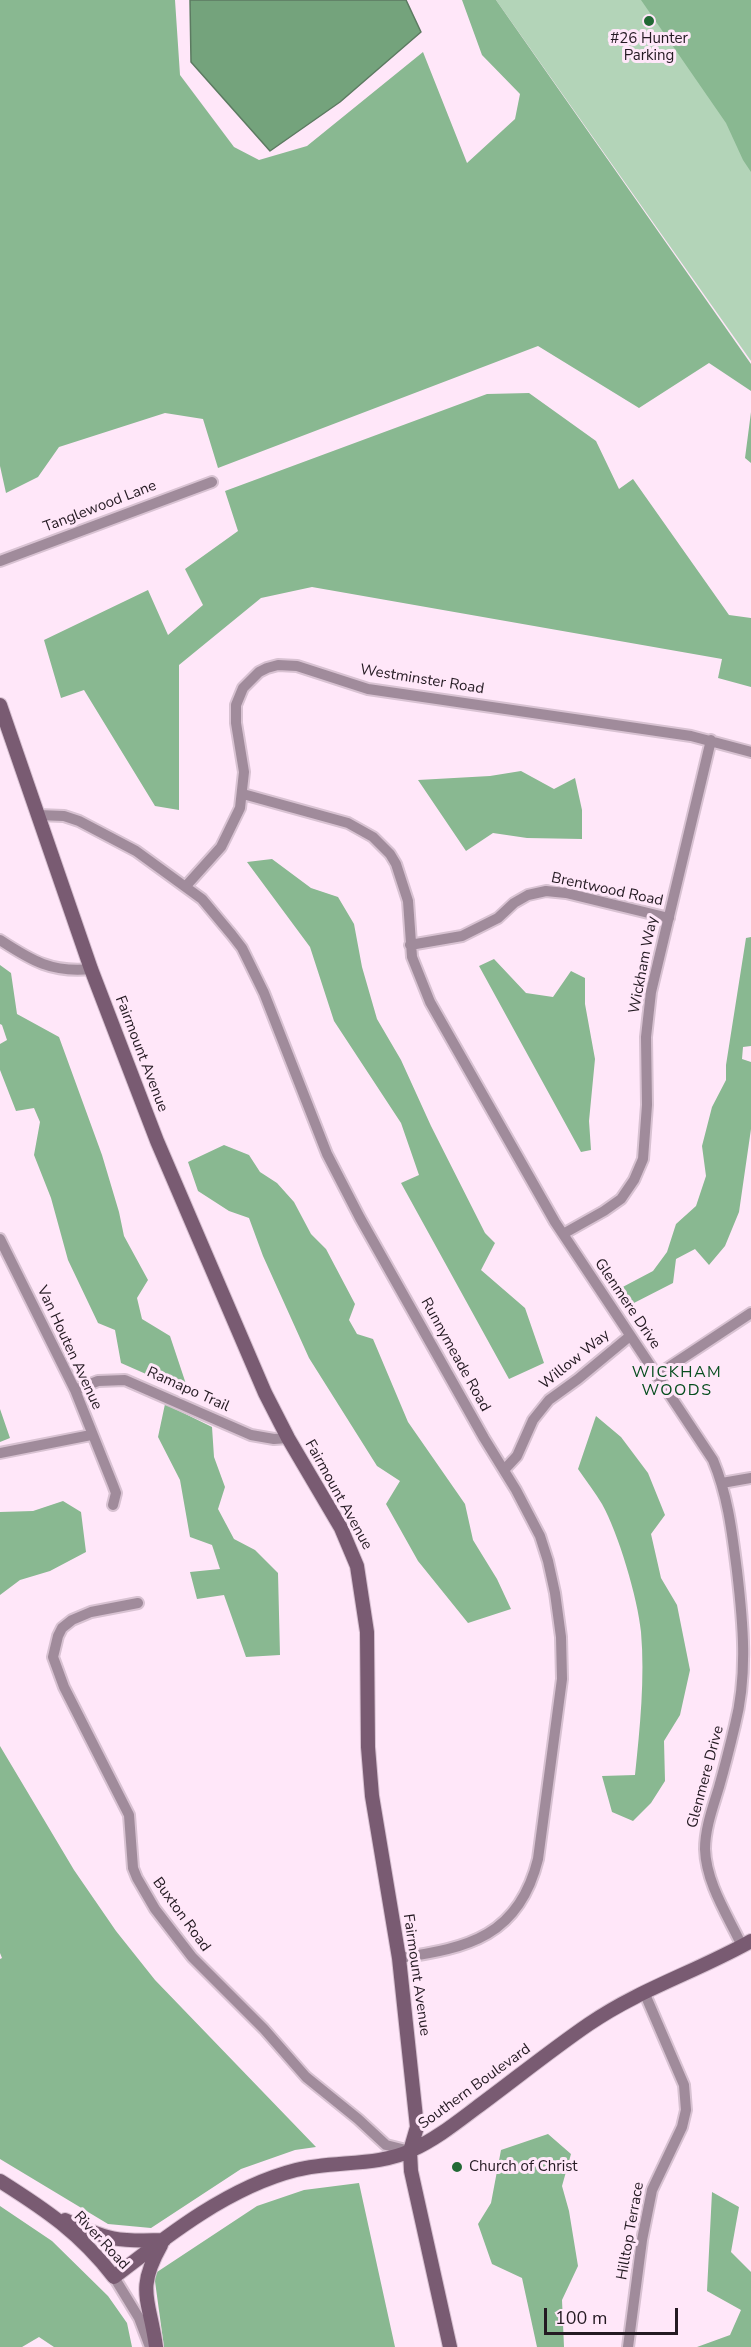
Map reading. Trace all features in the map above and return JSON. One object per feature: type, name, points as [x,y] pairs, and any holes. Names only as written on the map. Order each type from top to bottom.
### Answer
[{"type":"main road","name":"Fairmount Avenue","points":[[0,705],[91,969],[157,1141],[256,1373],[288,1438],[340,1528],[357,1566],[367,1632],[367,1732],[372,1796],[399,1958],[417,2127],[410,2151],[411,2171],[450,2347]]},
{"type":"main road","name":"Southern Boulevard","points":[[114,2277],[164,2240],[228,2198],[255,2184],[321,2164],[387,2158],[410,2151],[447,2129],[590,2023],[644,1992],[747,1944]]},
{"type":"main road","name":"River Road","points":[[0,2181],[50,2212],[88,2246],[114,2277]]},
{"type":"main road","points":[[50,2212],[92,2233],[118,2241],[164,2240],[152,2262],[146,2281],[147,2306],[156,2347]]},
{"type":"street","name":"Tanglewood Lane","points":[[0,561],[212,482]]},
{"type":"street","name":"Westminster Road","points":[[186,886],[221,847],[235,820],[243,794],[243,759],[236,723],[236,705],[243,688],[250,679],[267,668],[278,666],[304,668],[369,689],[711,740],[751,752]]},
{"type":"street","name":"Wickham Way","points":[[563,1234],[621,1199],[634,1180],[643,1159],[647,1105],[647,1027],[651,992],[711,740]]},
{"type":"street","name":"Glenmere Drive","points":[[243,794],[348,823],[363,830],[378,842],[396,864],[406,890],[412,957],[430,1002],[563,1234],[713,1460],[730,1513],[747,1654],[736,1722],[710,1820],[705,1849],[709,1874],[715,1890],[747,1944]]},
{"type":"street","name":"Runnymeade Road","points":[[38,815],[64,816],[79,821],[136,851],[202,899],[242,948],[264,993],[327,1154],[360,1218],[540,1536],[551,1573],[561,1637],[561,1700],[538,1859],[530,1887],[501,1924],[485,1937],[454,1949],[399,1958]]},
{"type":"street","name":"Brentwood Road","points":[[410,945],[462,936],[498,918],[514,903],[528,895],[546,891],[566,893],[669,918]]},
{"type":"street","points":[[0,940],[37,962],[56,969],[68,971],[91,969]]},
{"type":"street","name":"Van Houten Avenue","points":[[0,1239],[75,1390],[116,1493],[113,1505]]},
{"type":"street","points":[[657,1376],[751,1313]]},
{"type":"street","name":"Willow Way","points":[[504,1470],[517,1456],[533,1420],[549,1400],[630,1336]]},
{"type":"street","name":"Ramapo Trail","points":[[75,1390],[98,1381],[125,1380],[251,1435],[274,1439],[288,1438]]},
{"type":"street","points":[[0,1453],[91,1435]]},
{"type":"street","points":[[722,1483],[751,1478]]},
{"type":"street","name":"Buxton Road","points":[[138,1603],[91,1612],[72,1620],[62,1628],[53,1657],[64,1687],[129,1815],[133,1868],[137,1878],[155,1909],[192,1957],[264,2029],[306,2078],[358,2119],[386,2145],[410,2151]]},
{"type":"street","name":"Hilltop Terrace","points":[[628,2347],[642,2240],[652,2190],[682,2127],[686,2110],[684,2085],[644,1992]]},
{"type":"street","name":"River Road","points":[[114,2277],[139,2318],[150,2347]]},
{"type":"shaded area","points":[[0,0],[175,0],[180,75],[234,147],[259,160],[307,146],[423,52],[467,163],[515,119],[520,94],[482,55],[462,0],[496,0],[751,364],[751,391],[709,363],[639,408],[538,346],[218,468],[203,419],[165,413],[59,447],[38,477],[6,493],[0,466]]},
{"type":"shaded area","points":[[190,0],[406,0],[421,32],[340,102],[270,151],[191,62]]},
{"type":"shaded area","points":[[496,0],[751,0],[751,361]]},
{"type":"shaded area","points":[[641,0],[751,0],[751,172],[726,123]]},
{"type":"shaded area","points":[[529,393],[596,441],[619,489],[633,479],[729,615],[751,618],[751,687],[718,678],[722,659],[312,587],[261,598],[179,665],[179,810],[155,806],[84,690],[61,698],[44,640],[148,590],[168,635],[203,605],[185,569],[238,531],[225,491],[487,394]]},
{"type":"shaded area","points":[[751,412],[751,463],[745,458]]},
{"type":"shaded area","points":[[521,771],[554,789],[575,778],[582,810],[582,839],[527,838],[493,833],[466,851],[418,780],[490,776]]},
{"type":"shaded area","points":[[272,859],[311,888],[338,897],[354,924],[362,967],[377,1019],[401,1060],[431,1126],[485,1233],[495,1243],[481,1270],[525,1308],[544,1363],[509,1379],[401,1183],[419,1175],[401,1123],[334,1021],[310,947],[247,862]]},
{"type":"shaded area","points":[[751,937],[751,1046],[743,1047],[742,1059],[751,1062],[751,1129],[739,1212],[725,1246],[709,1265],[695,1249],[676,1259],[673,1283],[630,1305],[617,1290],[653,1271],[667,1252],[676,1224],[696,1206],[706,1176],[702,1146],[712,1107],[726,1080],[726,1065],[746,938]]},
{"type":"shaded area","points":[[494,959],[526,993],[553,997],[571,971],[585,978],[585,1004],[595,1059],[589,1121],[591,1150],[581,1152],[479,966]]},
{"type":"shaded area","points":[[0,965],[11,973],[17,1014],[59,1037],[102,1155],[124,1236],[148,1280],[137,1298],[142,1319],[170,1336],[189,1393],[121,1363],[115,1330],[98,1323],[68,1260],[51,1198],[34,1155],[40,1122],[34,1108],[16,1111],[0,1070],[0,1044],[7,1040],[0,1024]]},
{"type":"shaded area","points":[[224,1145],[249,1155],[260,1172],[277,1183],[294,1202],[311,1234],[326,1249],[355,1304],[349,1320],[357,1334],[373,1339],[408,1422],[465,1504],[473,1540],[497,1579],[511,1609],[468,1623],[418,1561],[386,1504],[400,1481],[377,1466],[309,1358],[263,1256],[249,1218],[229,1211],[198,1191],[188,1162]]},
{"type":"shaded area","points":[[165,1404],[212,1427],[214,1457],[225,1487],[218,1509],[234,1539],[255,1550],[278,1573],[280,1655],[246,1657],[224,1595],[197,1599],[190,1572],[220,1569],[212,1545],[190,1537],[180,1480],[158,1437]]},
{"type":"shaded area","points":[[0,1409],[10,1438],[0,1442]]},
{"type":"shaded area","points":[[596,1416],[621,1437],[648,1473],[665,1515],[651,1534],[661,1578],[677,1605],[690,1670],[680,1715],[664,1741],[665,1781],[651,1803],[633,1821],[612,1812],[602,1776],[635,1775],[642,1667],[639,1618],[621,1548],[602,1504],[578,1469]]},
{"type":"shaded area","points":[[63,1501],[81,1512],[86,1552],[50,1571],[20,1580],[0,1595],[0,1512],[33,1511]]},
{"type":"shaded area","points":[[0,1746],[74,1870],[116,1931],[155,1980],[316,2147],[295,2150],[241,2169],[151,2228],[108,2224],[0,2159],[0,1959],[2,1958],[0,1953]]},
{"type":"shaded area","points":[[548,2134],[571,2154],[562,2186],[569,2211],[578,2266],[562,2300],[564,2347],[537,2347],[522,2278],[492,2264],[478,2224],[491,2203],[501,2150]]},
{"type":"shaded area","points":[[359,2183],[395,2347],[164,2347],[154,2274],[257,2206],[304,2190]]},
{"type":"shaded area","points":[[712,2192],[739,2207],[731,2252],[751,2272],[751,2347],[697,2347],[730,2335],[741,2310],[707,2291]]},
{"type":"shaded area","points":[[0,2206],[52,2241],[108,2296],[127,2323],[132,2347],[54,2347],[39,2337],[22,2347],[0,2347]]},
{"type":"place","name":"#26 Hunter Parking","points":[[649,21]]},
{"type":"place","name":"Church of Christ","points":[[457,2167]]},
{"type":"district","name":"WICKHAM WOODS","points":[[677,1382]]}]
